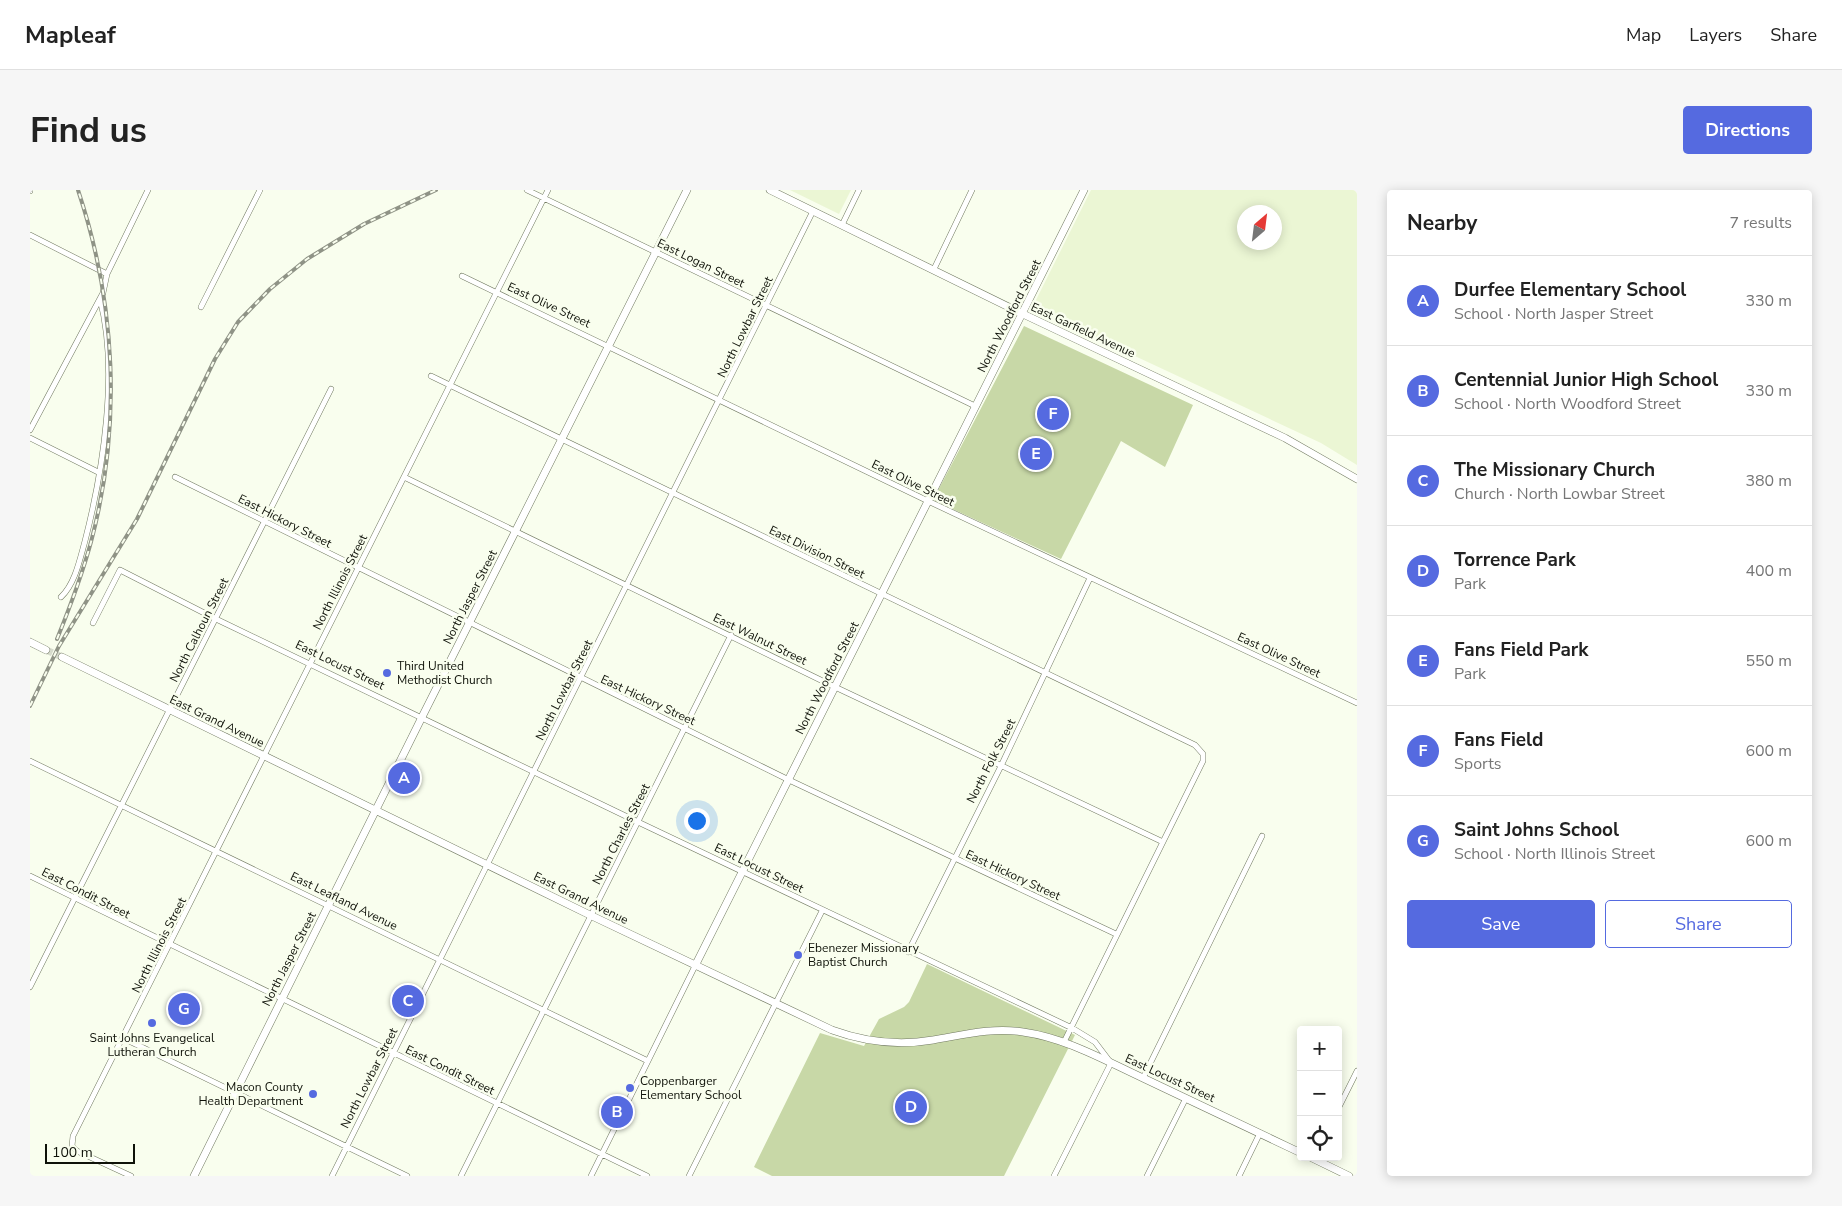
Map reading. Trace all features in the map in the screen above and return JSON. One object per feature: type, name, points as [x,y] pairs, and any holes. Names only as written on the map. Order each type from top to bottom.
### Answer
[{"type":"street","points":[[30,430],[100,299],[107,274],[148,190]]},
{"type":"street","points":[[201,307],[260,190]]},
{"type":"street","name":"East Logan Street","points":[[527,190],[975,406]]},
{"type":"street","name":"North Illinois Street","points":[[131,1176],[77,1151],[72,1146],[73,1136],[548,190]]},
{"type":"street","name":"North Jasper Street","points":[[194,1176],[234,1092],[688,190]]},
{"type":"street","name":"East Garfield Avenue","points":[[770,190],[1023,314],[1285,438],[1357,479]]},
{"type":"street","points":[[842,225],[859,190]]},
{"type":"street","points":[[934,270],[972,190]]},
{"type":"street","name":"North Woodford Street","points":[[591,1176],[1084,190]]},
{"type":"street","name":"North Lowbar Street","points":[[332,1176],[813,211]]},
{"type":"street","points":[[30,235],[107,274]]},
{"type":"street","name":"East Olive Street","points":[[462,276],[609,345],[928,501],[1357,703]]},
{"type":"street","points":[[61,597],[73,578],[93,511],[106,419],[107,378],[104,315],[100,299]]},
{"type":"street","name":"East Division Street","points":[[431,376],[1195,745],[1203,754],[1203,761],[1163,842]]},
{"type":"street","name":"North Calhoun Street","points":[[30,987],[331,389]]},
{"type":"street","points":[[30,438],[98,472]]},
{"type":"street","name":"East Hickory Street","points":[[175,477],[358,569],[789,780],[1116,934]]},
{"type":"street","name":"East Walnut Street","points":[[404,477],[835,687],[1163,842]]},
{"type":"street","name":"East Locust Street","points":[[93,624],[120,570],[216,619],[822,911],[1072,1028],[1095,1042],[1111,1063],[1297,1151]]},
{"type":"street","name":"North Folk Street","points":[[908,952],[953,858],[1001,766],[1090,578]]},
{"type":"street","name":"North Charles Street","points":[[461,1176],[731,635]]},
{"type":"street","points":[[30,642],[46,650]]},
{"type":"street","name":"East Grand Avenue","points":[[62,657],[695,966],[832,1030],[863,1040],[892,1044],[912,1043],[993,1030],[1022,1031],[1064,1042],[1111,1063]]},
{"type":"street","name":"East Leafland Avenue","points":[[30,761],[648,1061]]},
{"type":"street","points":[[1143,1078],[1262,836]]},
{"type":"street","points":[[1064,1042],[1163,842]]},
{"type":"street","name":"East Condit Street","points":[[30,876],[281,1000],[647,1176]]},
{"type":"street","points":[[689,1176],[822,911]]},
{"type":"street","points":[[123,1038],[407,1176]]},
{"type":"street","points":[[1054,1176],[1111,1063]]},
{"type":"street","points":[[1342,1101],[1357,1071]]},
{"type":"street","points":[[1147,1176],[1186,1098]]},
{"type":"street","points":[[1239,1176],[1260,1133]]},
{"type":"street","points":[[1318,1161],[1349,1176]]},
{"type":"street","points":[[1330,1176],[1333,1169]]},
{"type":"shaded area","points":[[790,190],[851,190],[839,214]]},
{"type":"shaded area","points":[[1091,190],[1357,190],[1357,465],[1321,443],[1032,308]]},
{"type":"shaded area","points":[[1024,326],[1193,405],[1165,467],[1121,441],[1061,559],[933,500]]},
{"type":"shaded area","points":[[927,964],[1075,1035],[1004,1176],[772,1176],[754,1167],[820,1033],[864,1046],[879,1019],[904,1007],[909,1002]]},
{"type":"tunnel","points":[[46,650],[62,657]]},
{"type":"railway","points":[[57,639],[76,591],[91,542],[101,498],[111,410],[107,321],[91,233],[78,190]]},
{"type":"railway","points":[[30,706],[59,646],[137,519],[215,359],[238,322],[270,289],[307,259],[364,224],[436,190]]},
{"type":"place","name":"Fans Field","points":[[1053,414]]},
{"type":"place","name":"Fans Field Park","points":[[1036,454]]},
{"type":"place","name":"Third United Methodist Church","points":[[387,673]]},
{"type":"place","name":"Durfee Elementary School","points":[[404,778]]},
{"type":"place","name":"Ebenezer Missionary Baptist Church","points":[[798,955]]},
{"type":"place","name":"The Missionary Church","points":[[408,1001]]},
{"type":"place","name":"Saint Johns School","points":[[184,1009]]},
{"type":"place","name":"Saint Johns Evangelical Lutheran Church","points":[[152,1023]]},
{"type":"place","name":"Coppenbarger Elementary School","points":[[630,1088]]},
{"type":"place","name":"Macon County Health Department","points":[[313,1094]]},
{"type":"place","name":"Torrence Park","points":[[911,1107]]},
{"type":"place","name":"Centennial Junior High School","points":[[617,1112]]}]
